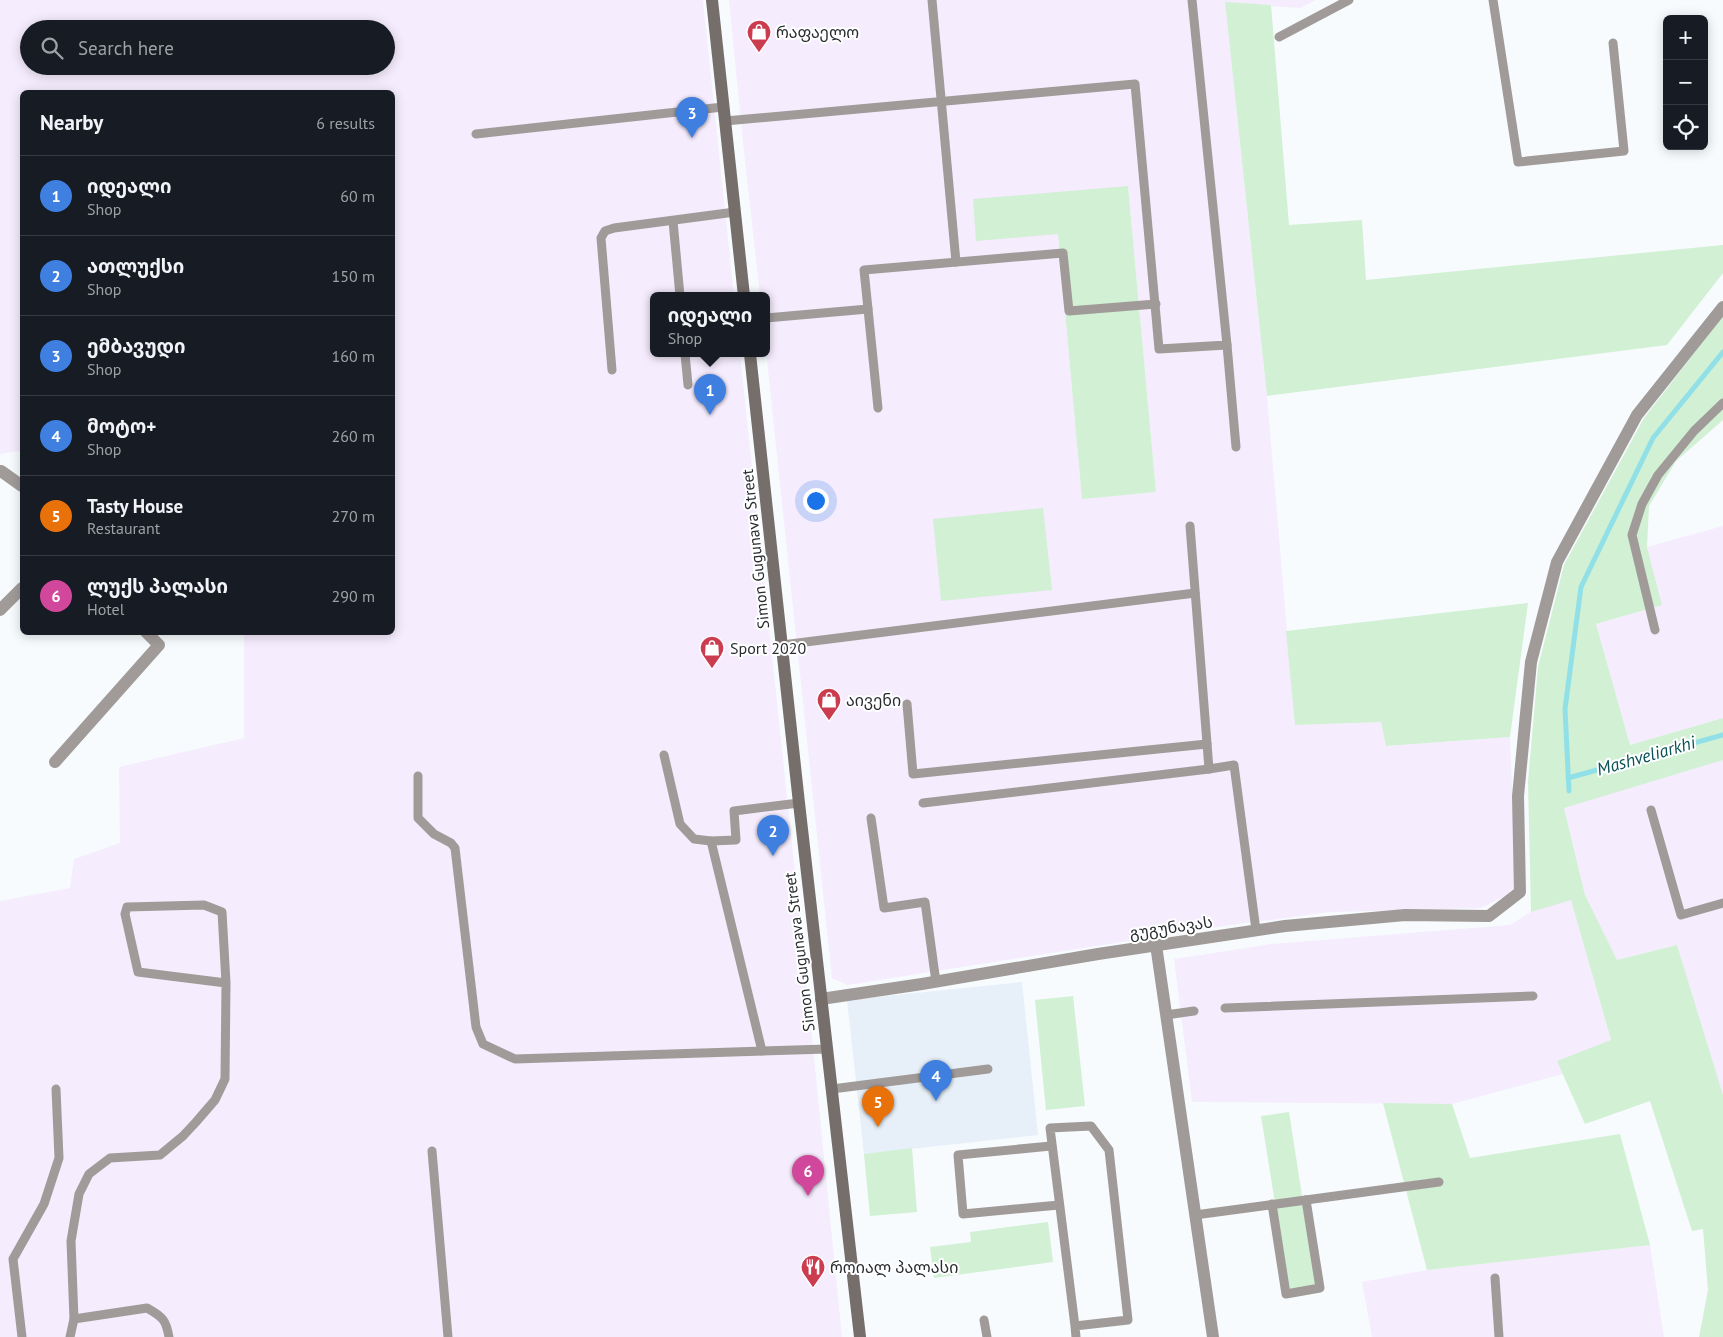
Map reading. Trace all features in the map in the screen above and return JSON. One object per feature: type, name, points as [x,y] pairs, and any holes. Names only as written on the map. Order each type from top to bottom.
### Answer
[{"type":"main road","points":[[712,0],[744,292]]},
{"type":"main road","name":"Simon Gugunava Street","points":[[750,357],[860,1337]]},
{"type":"street","name":"გუგუნავას","points":[[821,999],[1285,926],[1405,915],[1489,916],[1520,892],[1518,796],[1530,662],[1557,562],[1637,415],[1723,307]]},
{"type":"street","points":[[1,471],[20,485]]},
{"type":"street","points":[[0,610],[20,590]]},
{"type":"street","points":[[55,762],[159,645],[149,635]]},
{"type":"street","points":[[1156,945],[1213,1337]]},
{"type":"lane","points":[[932,0],[956,262]]},
{"type":"lane","points":[[1192,0],[1236,447]]},
{"type":"lane","points":[[1279,37],[1349,0]]},
{"type":"lane","points":[[1493,0],[1518,162],[1624,151],[1613,43]]},
{"type":"lane","points":[[725,121],[1136,84],[1159,349],[1227,345]]},
{"type":"lane","points":[[476,134],[723,107]]},
{"type":"lane","points":[[612,370],[601,238],[605,231],[614,228],[735,212]]},
{"type":"lane","points":[[673,221],[680,292]]},
{"type":"lane","points":[[878,408],[864,270],[1063,253],[1069,311],[1156,304]]},
{"type":"lane","points":[[770,318],[868,310]]},
{"type":"lane","points":[[685,357],[688,385]]},
{"type":"lane","points":[[1655,630],[1632,535],[1642,504],[1658,474],[1694,431],[1723,403]]},
{"type":"lane","points":[[1190,526],[1209,769]]},
{"type":"lane","points":[[782,645],[1195,593]]},
{"type":"lane","points":[[907,704],[913,774],[1207,744]]},
{"type":"lane","points":[[664,755],[680,824],[694,838],[711,841],[736,840],[734,811],[799,803]]},
{"type":"lane","points":[[923,803],[1234,765],[1256,930]]},
{"type":"lane","points":[[418,776],[418,818],[434,834],[451,843],[455,848],[476,1027],[482,1044],[515,1059],[827,1048]]},
{"type":"lane","points":[[1651,810],[1681,915],[1723,903]]},
{"type":"lane","points":[[871,818],[884,908],[925,902],[936,982]]},
{"type":"lane","points":[[711,841],[762,1051]]},
{"type":"lane","points":[[70,1337],[74,1319],[71,1241],[79,1194],[89,1174],[110,1158],[160,1155],[183,1136],[215,1100],[225,1078],[226,983],[222,912],[204,905],[127,907],[125,914],[138,972],[226,983]]},
{"type":"lane","points":[[1225,1008],[1533,996]]},
{"type":"lane","points":[[1166,1015],[1194,1011]]},
{"type":"lane","points":[[832,1089],[988,1069]]},
{"type":"lane","points":[[22,1337],[13,1259],[44,1204],[59,1158],[56,1089]]},
{"type":"lane","points":[[1075,1326],[1128,1320],[1109,1150],[1091,1126],[1050,1128],[1076,1337]]},
{"type":"lane","points":[[1051,1146],[958,1155],[963,1214],[1059,1205]]},
{"type":"lane","points":[[432,1151],[448,1337]]},
{"type":"lane","points":[[1195,1215],[1439,1182]]},
{"type":"lane","points":[[1272,1204],[1286,1294],[1320,1288],[1306,1200]]},
{"type":"lane","points":[[1495,1278],[1499,1337]]},
{"type":"lane","points":[[74,1319],[147,1308],[158,1314],[166,1322],[169,1337]]},
{"type":"lane","points":[[984,1320],[987,1337]]},
{"type":"shaded area","points":[[0,0],[703,0],[734,292],[650,292],[650,357],[740,357],[842,1337],[0,1337],[0,901],[70,888],[74,859],[120,843],[119,767],[244,738],[244,635],[395,635],[395,90],[20,90],[20,451],[0,454]]},
{"type":"shaded area","points":[[729,0],[1316,0],[1300,8],[1225,3],[1267,396],[1295,725],[1381,722],[1386,746],[1510,737],[1516,886],[1503,897],[1481,908],[1330,912],[1231,925],[847,985],[832,978],[767,357],[770,357],[770,292],[760,292]],"holes":[[[1128,186],[1156,492],[1082,498],[1058,234]]]},
{"type":"shaded area","points":[[1723,526],[1723,718],[1630,745],[1596,624],[1662,605],[1647,547]]},
{"type":"shaded area","points":[[1723,760],[1723,1095],[1677,945],[1617,960],[1585,895],[1564,807]]},
{"type":"shaded area","points":[[1571,899],[1611,1041],[1557,1061],[1563,1074],[1452,1104],[1192,1102],[1174,959],[1272,944],[1510,925],[1531,912]]},
{"type":"shaded area","points":[[1022,982],[1038,1135],[864,1154],[847,1000]]},
{"type":"shaded area","points":[[1650,1245],[1664,1337],[1372,1337],[1362,1282],[1427,1270]]},
{"type":"green space","points":[[1225,2],[1271,5],[1289,225],[1362,220],[1366,280],[1723,245],[1723,273],[1667,345],[1267,396]]},
{"type":"green space","points":[[1128,186],[1156,492],[1082,499],[1058,234],[976,241],[973,199]]},
{"type":"green space","points":[[1723,316],[1723,420],[1676,461],[1649,506],[1647,547],[1662,605],[1596,624],[1630,745],[1723,718],[1723,760],[1564,808],[1585,895],[1617,960],[1677,945],[1723,1095],[1723,1337],[1699,1337],[1708,1290],[1703,1229],[1692,1231],[1650,1101],[1585,1124],[1557,1061],[1611,1040],[1571,900],[1531,912],[1528,782],[1538,667],[1564,565],[1644,418]]},
{"type":"green space","points":[[1043,508],[1052,590],[941,601],[933,519]]},
{"type":"green space","points":[[1528,603],[1510,737],[1386,746],[1381,722],[1295,725],[1286,631]]},
{"type":"green space","points":[[1073,996],[1085,1106],[1046,1110],[1035,1000]]},
{"type":"green space","points":[[1383,1103],[1452,1104],[1470,1158],[1620,1134],[1650,1245],[1427,1270]]},
{"type":"green space","points":[[1289,1112],[1316,1286],[1289,1290],[1261,1116]]},
{"type":"green space","points":[[912,1148],[917,1212],[870,1216],[864,1154]]},
{"type":"green space","points":[[1048,1222],[1053,1262],[934,1278],[930,1247],[971,1242],[970,1232]]},
{"type":"waterway","points":[[1569,791],[1565,709],[1581,587],[1653,438],[1723,352]]},
{"type":"waterway","name":"Mashveliarkhi","points":[[1568,778],[1723,735]]},
{"type":"place","name":"რაფაელო","points":[[759,53]]},
{"type":"place","name":"ემბავუდი","points":[[692,138]]},
{"type":"place","name":"იდეალი","points":[[710,415]]},
{"type":"place","name":"Sport 2020","points":[[712,669]]},
{"type":"place","name":"აივენი","points":[[829,721]]},
{"type":"place","name":"ათლუქსი","points":[[773,856]]},
{"type":"place","name":"მოტო+","points":[[936,1101]]},
{"type":"place","name":"Tasty House","points":[[878,1127]]},
{"type":"place","name":"ლუქს პალასი","points":[[808,1196]]},
{"type":"place","name":"როიალ პალასი","points":[[813,1288]]}]
